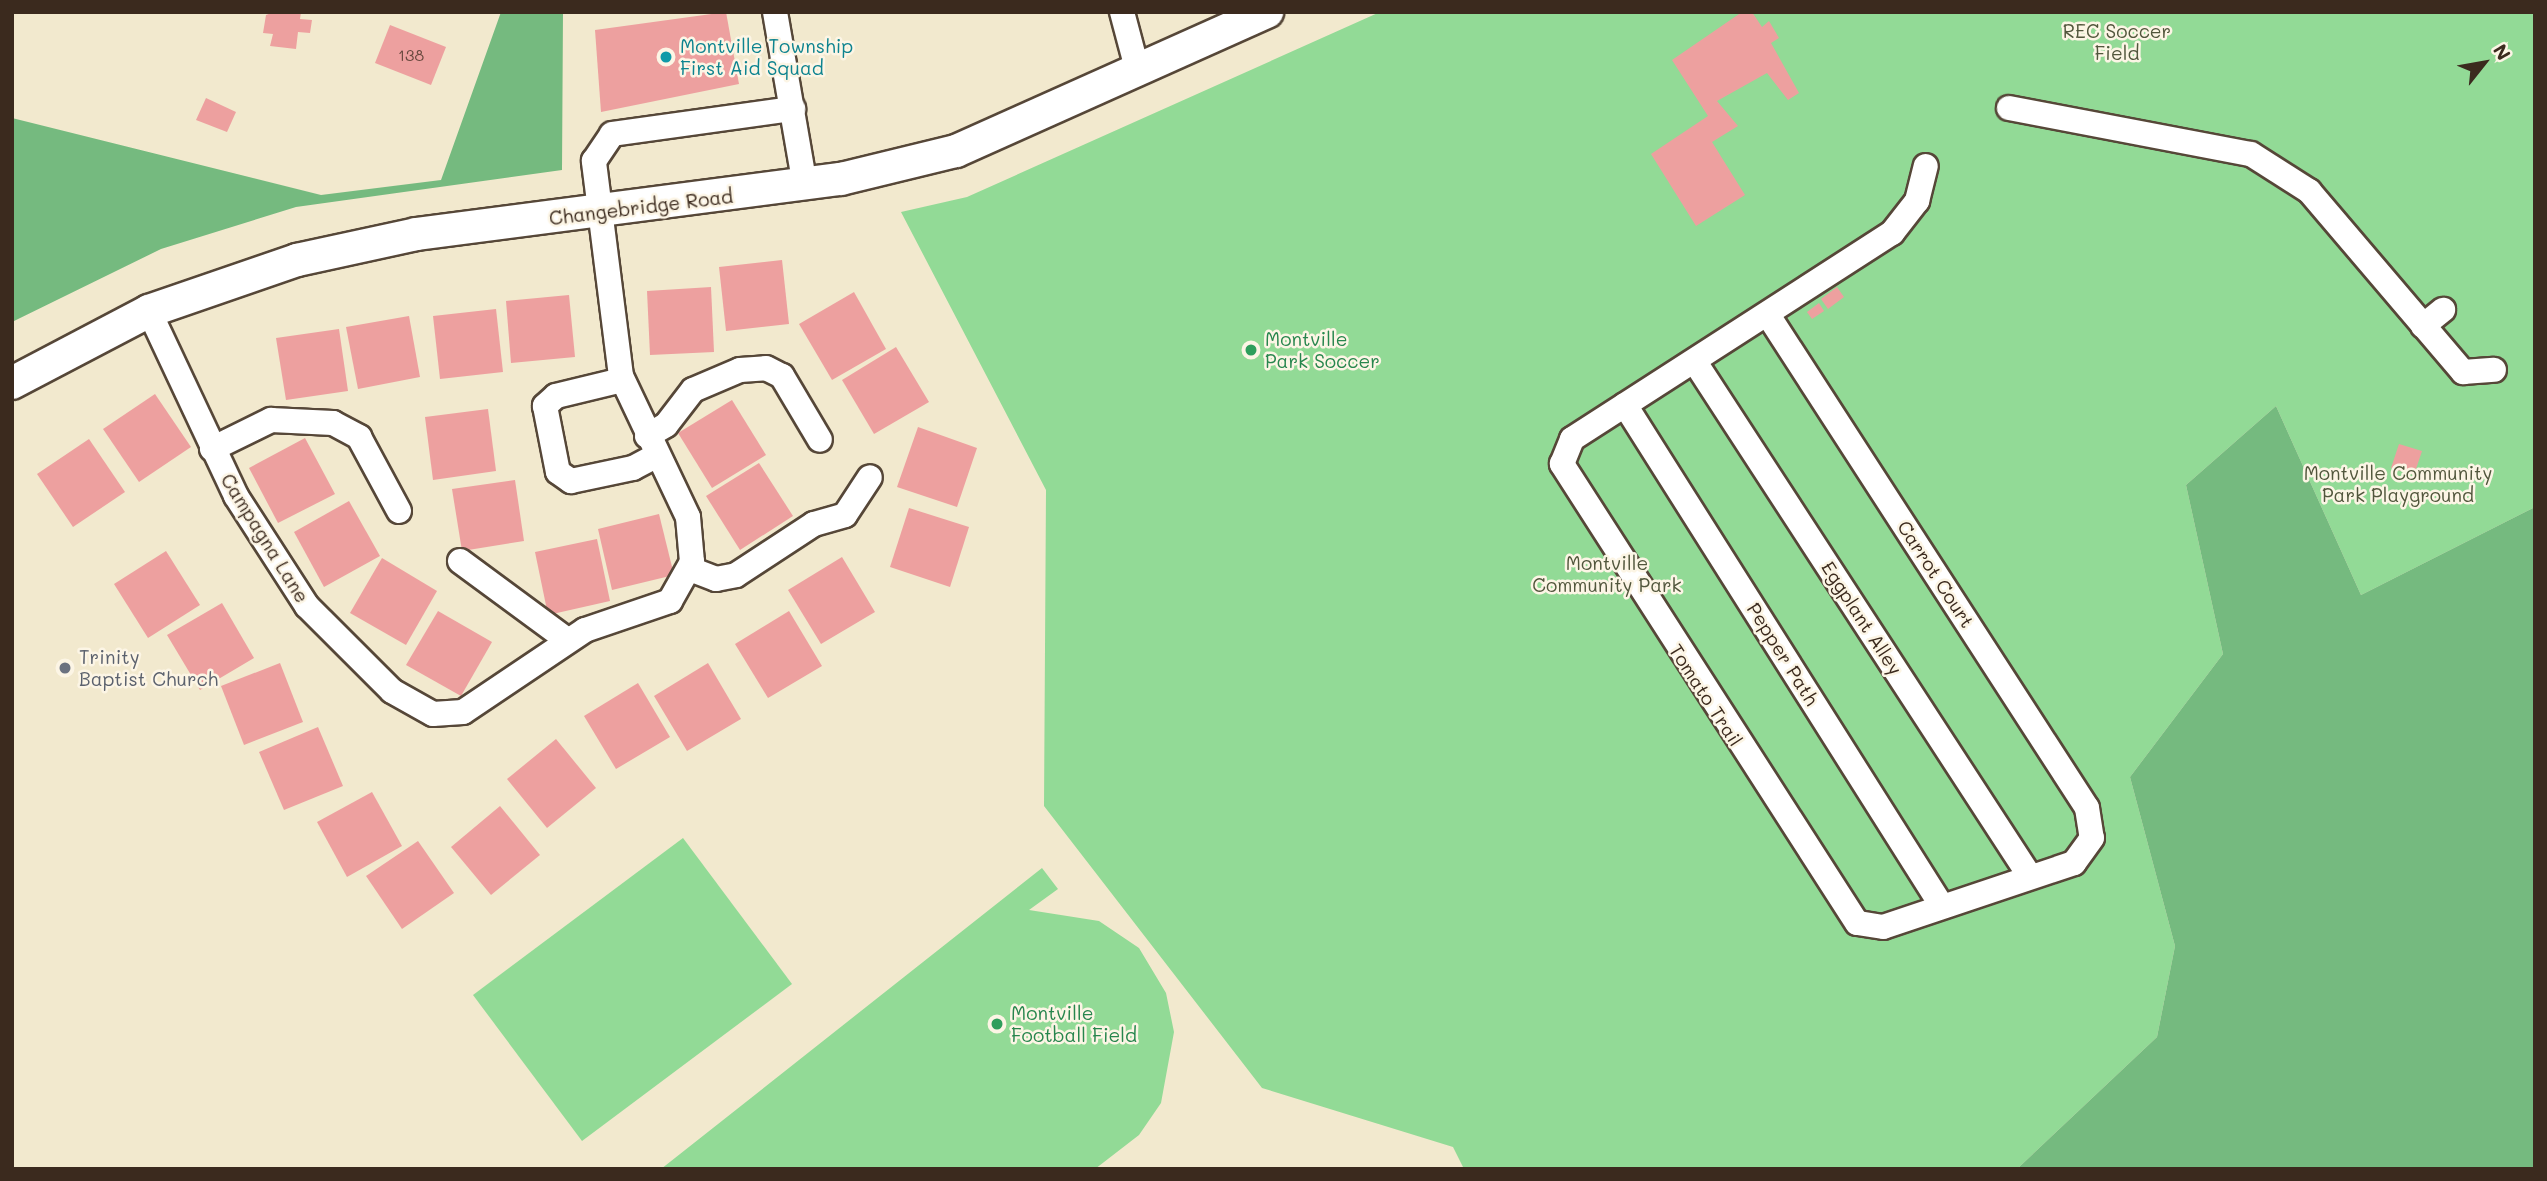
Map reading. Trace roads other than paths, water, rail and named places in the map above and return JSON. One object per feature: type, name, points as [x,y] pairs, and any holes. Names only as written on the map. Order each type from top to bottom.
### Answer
[{"type":"main road","name":"Changebridge Road","points":[[12,383],[149,311],[224,282],[356,246],[805,184],[956,151],[1138,72],[1267,12]]},
{"type":"street","points":[[775,12],[805,184]]},
{"type":"street","points":[[1122,12],[1138,72]]},
{"type":"street","points":[[2009,108],[2251,154],[2309,191],[2463,372],[2494,370]]},
{"type":"street","points":[[793,109],[612,134],[594,161],[622,380],[688,517],[690,569],[716,579],[736,575],[814,524],[845,514],[870,477]]},
{"type":"street","points":[[1625,405],[1768,315],[1903,223],[1926,166]]},
{"type":"street","points":[[2423,326],[2443,310]]},
{"type":"street","name":"Campagna Lane","points":[[149,311],[212,449],[307,606],[392,691],[419,709],[463,712],[568,640],[670,601],[690,569]]},
{"type":"street","name":"Carrot Court","points":[[1768,315],[2087,808],[2092,838],[2074,863],[2029,875]]},
{"type":"street","name":"Eggplant Alley","points":[[1695,362],[2029,875]]},
{"type":"street","points":[[622,380],[556,396],[545,406],[558,472],[571,481],[633,468],[693,390],[740,370],[766,368],[782,376],[820,440]]},
{"type":"street","name":"Tomato Trail","points":[[1625,405],[1572,439],[1562,453],[1563,471],[1848,915],[1866,928],[1940,903]]},
{"type":"street","name":"Pepper Path","points":[[1625,405],[1940,903]]},
{"type":"street","points":[[212,449],[271,421],[333,423],[359,437],[399,511]]},
{"type":"street","points":[[460,561],[568,640]]},
{"type":"street","points":[[1940,903],[2029,875]]},
{"type":"place","name":"Montville Township First Aid Squad","points":[[666,57]]},
{"type":"place","name":"Montville Park Soccer","points":[[1251,350]]},
{"type":"place","name":"Trinity Baptist Church","points":[[65,668]]},
{"type":"place","name":"Montville Football Field","points":[[997,1024]]},
{"type":"park label","name":"REC Soccer Field","points":[[2117,42]]},
{"type":"park label","name":"Montville Community Park Playground","points":[[2398,484]]},
{"type":"park label","name":"Montville Community Park","points":[[1607,574]]}]
